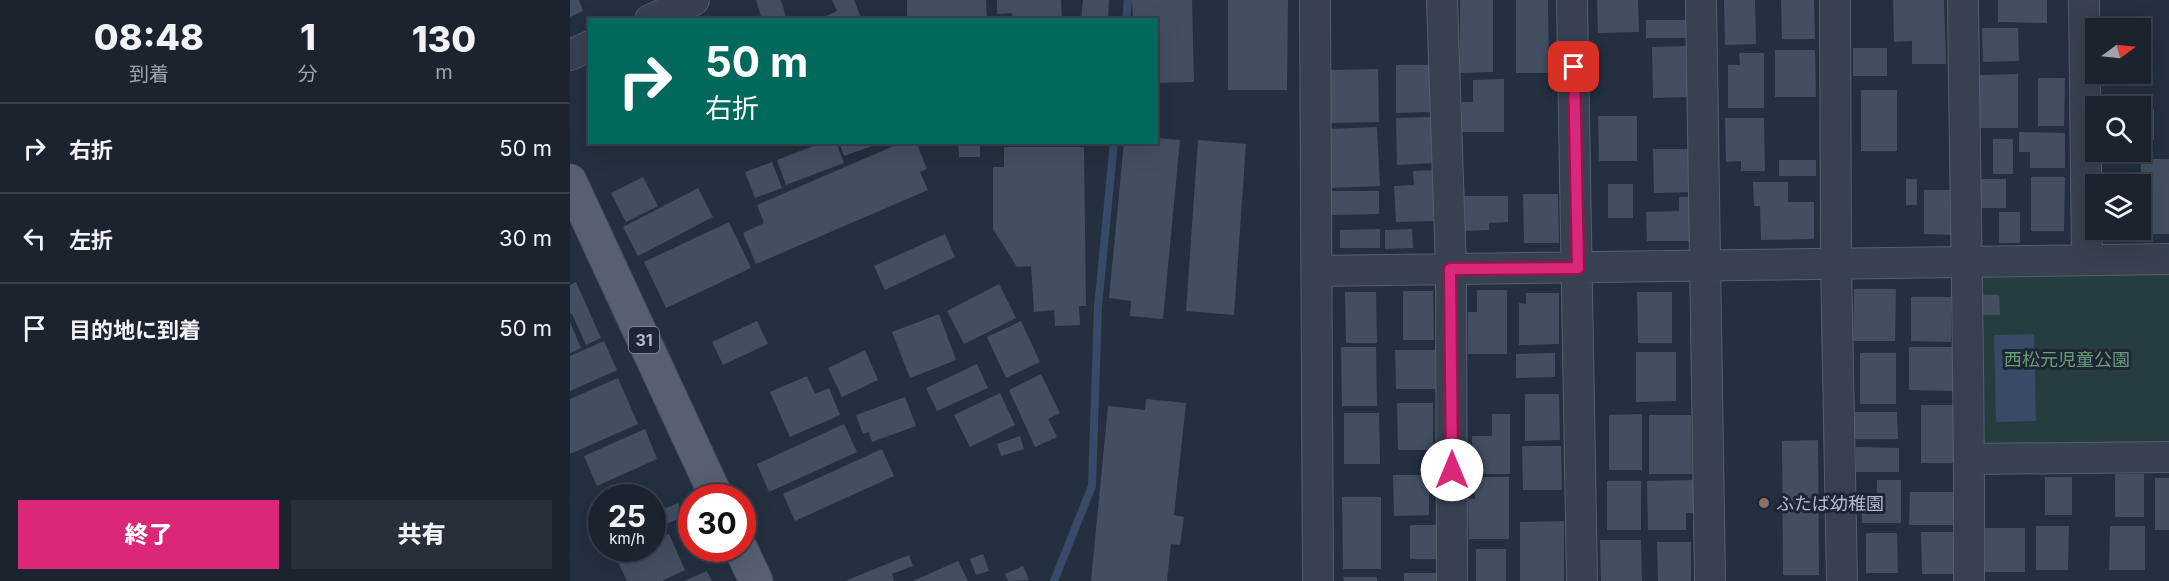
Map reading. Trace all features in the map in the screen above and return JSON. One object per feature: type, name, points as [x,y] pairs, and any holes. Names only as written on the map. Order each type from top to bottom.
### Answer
[{"type":"main road","name":"31","points":[[570,181],[711,484]]},
{"type":"main road","points":[[747,562],[756,581]]},
{"type":"street","points":[[654,18],[694,0]]},
{"type":"street","points":[[1315,0],[1318,581]]},
{"type":"street","points":[[1442,0],[1450,269],[1452,581]]},
{"type":"street","points":[[1572,0],[1582,581]]},
{"type":"street","points":[[1701,0],[1710,581]]},
{"type":"street","points":[[1835,0],[1836,263],[1842,581]]},
{"type":"street","points":[[1963,0],[1965,261],[1970,459],[1969,581]]},
{"type":"street","points":[[2084,0],[2087,260]]},
{"type":"street","points":[[570,55],[588,47]]},
{"type":"street","points":[[1317,271],[2169,259]]},
{"type":"street","points":[[1970,459],[2169,457]]},
{"type":"green space","name":"西松元児童公園","points":[[2169,259],[2169,457],[1970,459],[1965,261]]},
{"type":"water","points":[[2034,334],[2036,421],[1996,422],[1994,335]]},
{"type":"building","points":[[570,0],[579,0],[583,11],[570,17]]},
{"type":"building","points":[[756,0],[781,0],[786,18],[761,18]]},
{"type":"building","points":[[832,0],[854,0],[861,18],[824,18],[837,11]]},
{"type":"building","points":[[907,0],[986,0],[987,18],[907,18]]},
{"type":"building","points":[[997,0],[1061,0],[1062,18],[1012,18],[1012,13],[997,14]]},
{"type":"building","points":[[1083,0],[1109,0],[1108,18],[1081,18]]},
{"type":"building","points":[[1132,0],[1192,0],[1194,82],[1158,83],[1158,18],[1133,18]]},
{"type":"building","points":[[1228,0],[1288,0],[1287,90],[1228,90]]},
{"type":"building","points":[[1460,0],[1493,0],[1493,72],[1460,73]]},
{"type":"building","points":[[1516,0],[1548,0],[1549,73],[1516,73]]},
{"type":"building","points":[[1597,0],[1638,0],[1639,32],[1598,33]]},
{"type":"building","points":[[1724,0],[1755,0],[1756,44],[1725,45]]},
{"type":"building","points":[[1781,0],[1814,0],[1815,39],[1782,39]]},
{"type":"building","points":[[1893,0],[1944,0],[1946,64],[1912,64],[1912,41],[1894,42]]},
{"type":"building","points":[[1998,0],[2047,0],[2047,23],[1998,22]]},
{"type":"building","points":[[1646,20],[1690,20],[1690,38],[1646,38]]},
{"type":"building","points":[[1982,28],[2018,28],[2019,61],[1983,62]]},
{"type":"building","points":[[1688,46],[1689,97],[1653,98],[1652,47]]},
{"type":"building","points":[[1853,48],[1887,48],[1887,76],[1853,76]]},
{"type":"building","points":[[1775,50],[1815,50],[1816,97],[1775,97]]},
{"type":"building","points":[[1739,53],[1764,53],[1764,108],[1728,108],[1728,65],[1740,65]]},
{"type":"building","points":[[1396,65],[1433,65],[1433,112],[1396,113]]},
{"type":"building","points":[[1378,69],[1379,122],[1331,123],[1331,70]]},
{"type":"building","points":[[2018,74],[2018,128],[1979,128],[1980,75]]},
{"type":"building","points":[[2038,78],[2065,78],[2064,126],[2038,126]]},
{"type":"building","points":[[1504,79],[1504,132],[1462,132],[1462,102],[1473,102],[1473,80]]},
{"type":"building","points":[[1861,90],[1897,90],[1897,151],[1861,151]]},
{"type":"building","points":[[2151,109],[2154,109],[2154,140],[2151,140]]},
{"type":"building","points":[[1598,116],[1637,116],[1637,161],[1599,161]]},
{"type":"building","points":[[1432,117],[1433,163],[1397,165],[1396,118]]},
{"type":"building","points":[[1725,118],[1764,118],[1765,171],[1741,171],[1741,161],[1726,162]]},
{"type":"building","points":[[1377,127],[1380,186],[1332,188],[1330,129]]},
{"type":"building","points":[[2019,132],[2065,133],[2065,168],[2030,168],[2030,152],[2019,152]]},
{"type":"building","points":[[1158,138],[1180,140],[1163,319],[1130,316],[1131,301],[1109,298],[1124,144],[1158,144]]},
{"type":"building","points":[[1993,139],[2013,139],[2013,174],[1993,174]]},
{"type":"building","points":[[1198,140],[1246,144],[1234,315],[1186,311]]},
{"type":"building","points":[[819,144],[837,144],[844,163],[786,185],[777,160]]},
{"type":"building","points":[[840,144],[871,144],[872,146],[844,156]]},
{"type":"building","points":[[898,144],[917,144],[927,169],[920,172],[928,190],[756,264],[743,233],[764,223],[757,205]]},
{"type":"building","points":[[958,144],[980,144],[980,157],[959,157]]},
{"type":"building","points":[[1004,147],[1084,147],[1086,306],[1079,306],[1080,325],[1055,326],[1054,310],[1034,312],[1031,266],[1017,267],[993,229],[993,167],[1004,167]]},
{"type":"building","points":[[1653,149],[1692,149],[1693,192],[1654,193]]},
{"type":"building","points":[[2151,159],[2169,159],[2169,234],[2151,234],[2151,174],[2141,174],[2141,162],[2151,162]]},
{"type":"building","points":[[1779,160],[1816,160],[1816,176],[1779,176]]},
{"type":"building","points":[[772,162],[782,188],[755,198],[745,172]]},
{"type":"building","points":[[1434,170],[1436,221],[1396,222],[1394,186],[1414,185],[1413,171]]},
{"type":"building","points":[[643,177],[658,206],[626,222],[611,193]]},
{"type":"building","points":[[2031,177],[2065,177],[2064,231],[2031,231]]},
{"type":"building","points":[[1906,179],[1917,179],[1917,205],[1906,205]]},
{"type":"building","points":[[1978,179],[2006,179],[2006,208],[1978,208]]},
{"type":"building","points":[[1753,182],[1788,182],[1788,202],[1814,202],[1814,239],[1761,240],[1760,206],[1754,206]]},
{"type":"building","points":[[1608,184],[1633,184],[1633,218],[1608,218]]},
{"type":"building","points":[[698,188],[713,217],[638,256],[623,227]]},
{"type":"building","points":[[1924,190],[1954,190],[1953,235],[1924,234]]},
{"type":"building","points":[[1331,191],[1379,191],[1379,214],[1332,215]]},
{"type":"building","points":[[1523,194],[1558,194],[1559,243],[1524,243]]},
{"type":"building","points":[[1461,196],[1508,196],[1508,222],[1489,223],[1489,230],[1461,231]]},
{"type":"building","points":[[1679,197],[1691,197],[1692,241],[1647,241],[1646,212],[1679,211]]},
{"type":"building","points":[[1999,212],[2020,212],[2020,243],[1999,243]]},
{"type":"building","points":[[729,222],[751,268],[666,308],[644,262]]},
{"type":"building","points":[[1380,229],[1380,248],[1340,248],[1340,230]]},
{"type":"building","points":[[1412,229],[1413,248],[1385,249],[1385,230]]},
{"type":"building","points":[[945,234],[955,257],[885,290],[874,266]]},
{"type":"building","points":[[576,282],[601,338],[586,345],[570,314],[570,285]]},
{"type":"building","points":[[999,284],[1016,318],[964,344],[947,311]]},
{"type":"building","points":[[1854,289],[1896,289],[1895,341],[1853,341]]},
{"type":"building","points":[[1477,290],[1507,290],[1507,354],[1468,354],[1468,312],[1477,312]]},
{"type":"building","points":[[1403,291],[1433,291],[1434,340],[1403,340]]},
{"type":"building","points":[[1345,292],[1376,292],[1377,343],[1346,343]]},
{"type":"building","points":[[1637,292],[1672,292],[1672,343],[1638,343]]},
{"type":"building","points":[[1526,293],[1559,293],[1559,344],[1519,345],[1519,303],[1526,304]]},
{"type":"building","points":[[1982,295],[1999,295],[2000,315],[1982,315]]},
{"type":"building","points":[[1911,297],[1951,297],[1951,342],[1911,341]]},
{"type":"building","points":[[939,314],[956,360],[910,378],[892,332]]},
{"type":"building","points":[[757,321],[768,344],[723,365],[712,342]]},
{"type":"building","points":[[1021,321],[1040,362],[1006,378],[987,337]]},
{"type":"building","points":[[570,322],[581,348],[570,353]]},
{"type":"building","points":[[604,341],[617,370],[570,391],[570,356]]},
{"type":"building","points":[[1341,347],[1376,347],[1377,406],[1342,406]]},
{"type":"building","points":[[1909,347],[1953,347],[1953,391],[1909,390]]},
{"type":"building","points":[[865,350],[878,380],[842,397],[828,368]]},
{"type":"building","points":[[1395,350],[1437,350],[1437,389],[1396,389]]},
{"type":"building","points":[[1636,352],[1676,352],[1676,401],[1636,402]]},
{"type":"building","points":[[1555,353],[1555,377],[1516,378],[1516,354]]},
{"type":"building","points":[[1860,353],[1896,353],[1896,404],[1860,404]]},
{"type":"building","points":[[977,364],[988,388],[937,411],[926,388]]},
{"type":"building","points":[[1041,374],[1060,413],[1048,419],[1057,437],[1035,447],[1009,390]]},
{"type":"building","points":[[807,376],[815,394],[829,388],[840,415],[790,437],[770,392]]},
{"type":"building","points":[[618,378],[638,424],[570,454],[570,399]]},
{"type":"building","points":[[1000,393],[1015,425],[970,447],[954,415]]},
{"type":"building","points":[[1525,394],[1559,394],[1560,440],[1525,441]]},
{"type":"building","points":[[905,397],[916,426],[872,442],[869,432],[863,434],[856,415]]},
{"type":"building","points":[[1146,399],[1186,403],[1174,515],[1184,517],[1180,545],[1171,544],[1167,581],[1091,581],[1108,406],[1145,410]]},
{"type":"building","points":[[1397,403],[1433,403],[1433,450],[1398,450]]},
{"type":"building","points":[[1921,405],[1955,405],[1955,463],[1921,463]]},
{"type":"building","points":[[1855,412],[1897,412],[1898,439],[1855,439]]},
{"type":"building","points":[[1344,413],[1379,413],[1380,464],[1344,464]]},
{"type":"building","points":[[1492,414],[1510,414],[1510,474],[1472,474],[1472,436],[1492,436]]},
{"type":"building","points":[[1642,414],[1642,470],[1609,470],[1609,415]]},
{"type":"building","points":[[1649,415],[1691,415],[1692,474],[1649,474]]},
{"type":"building","points":[[844,424],[857,452],[769,492],[757,464]]},
{"type":"building","points":[[645,429],[657,459],[601,484],[596,484],[584,456]]},
{"type":"building","points":[[1020,436],[1024,449],[1001,456],[997,444]]},
{"type":"building","points":[[1818,440],[1819,575],[1783,575],[1782,441]]},
{"type":"building","points":[[1522,446],[1561,446],[1562,490],[1523,490]]},
{"type":"building","points":[[1856,447],[1899,448],[1899,472],[1856,472]]},
{"type":"building","points":[[882,449],[894,476],[795,521],[783,494]]},
{"type":"building","points":[[2115,474],[2144,474],[2144,517],[2115,517]]},
{"type":"building","points":[[1393,475],[1429,475],[1429,515],[1394,516]]},
{"type":"building","points":[[1474,477],[1509,477],[1509,539],[1469,539],[1468,498],[1475,499]]},
{"type":"building","points":[[2045,477],[2072,477],[2072,515],[2045,515]]},
{"type":"building","points":[[2155,478],[2169,478],[2169,530],[2155,530]]},
{"type":"building","points":[[1694,480],[1694,513],[1686,513],[1686,530],[1648,530],[1647,481]]},
{"type":"building","points":[[1877,480],[1901,480],[1901,523],[1862,523],[1862,496],[1877,496]]},
{"type":"building","points":[[1607,481],[1641,481],[1641,530],[1607,530]]},
{"type":"building","points":[[1910,492],[1954,492],[1954,525],[1909,525]]},
{"type":"building","points":[[1342,497],[1381,497],[1381,569],[1343,569]]},
{"type":"building","points":[[678,503],[678,519],[666,524],[666,508]]},
{"type":"building","points":[[1564,521],[1564,581],[1520,581],[1520,522]]},
{"type":"building","points":[[1410,525],[1437,525],[1438,559],[1410,559]]},
{"type":"building","points":[[2036,526],[2069,526],[2068,570],[2036,570]]},
{"type":"building","points":[[2110,526],[2145,526],[2145,570],[2109,570]]},
{"type":"building","points":[[1983,528],[2025,528],[2025,572],[1983,572]]},
{"type":"building","points":[[1921,532],[1956,532],[1956,574],[1922,574]]},
{"type":"building","points":[[1866,533],[1897,533],[1898,573],[1866,573]]},
{"type":"building","points":[[669,534],[678,554],[678,562],[681,562],[685,570],[662,581],[627,581],[618,562],[666,562],[666,535]]},
{"type":"building","points":[[1600,540],[1641,540],[1642,581],[1601,581]]},
{"type":"building","points":[[1657,542],[1691,542],[1691,581],[1658,581]]},
{"type":"building","points":[[1476,549],[1506,549],[1506,581],[1476,581]]},
{"type":"building","points":[[983,554],[989,571],[976,575],[970,559]]},
{"type":"building","points":[[909,555],[913,566],[892,574],[894,581],[845,581]]},
{"type":"building","points":[[958,561],[968,581],[913,581]]},
{"type":"building","points":[[1023,566],[1029,580],[1008,581],[1005,574]]},
{"type":"building","points":[[707,571],[712,581],[684,581]]},
{"type":"building","points":[[1404,573],[1439,573],[1439,581],[1404,581]]},
{"type":"building","points":[[1343,577],[1377,577],[1377,581],[1344,581]]},
{"type":"waterway","points":[[1126,18],[1128,0]]},
{"type":"waterway","points":[[1054,581],[1092,486],[1098,307],[1114,144]]},
{"type":"place","name":"ふたば幼稚園","points":[[1764,503]]},
{"type":"route","points":[[1452,470],[1450,269],[1578,268],[1574,67]]}]
